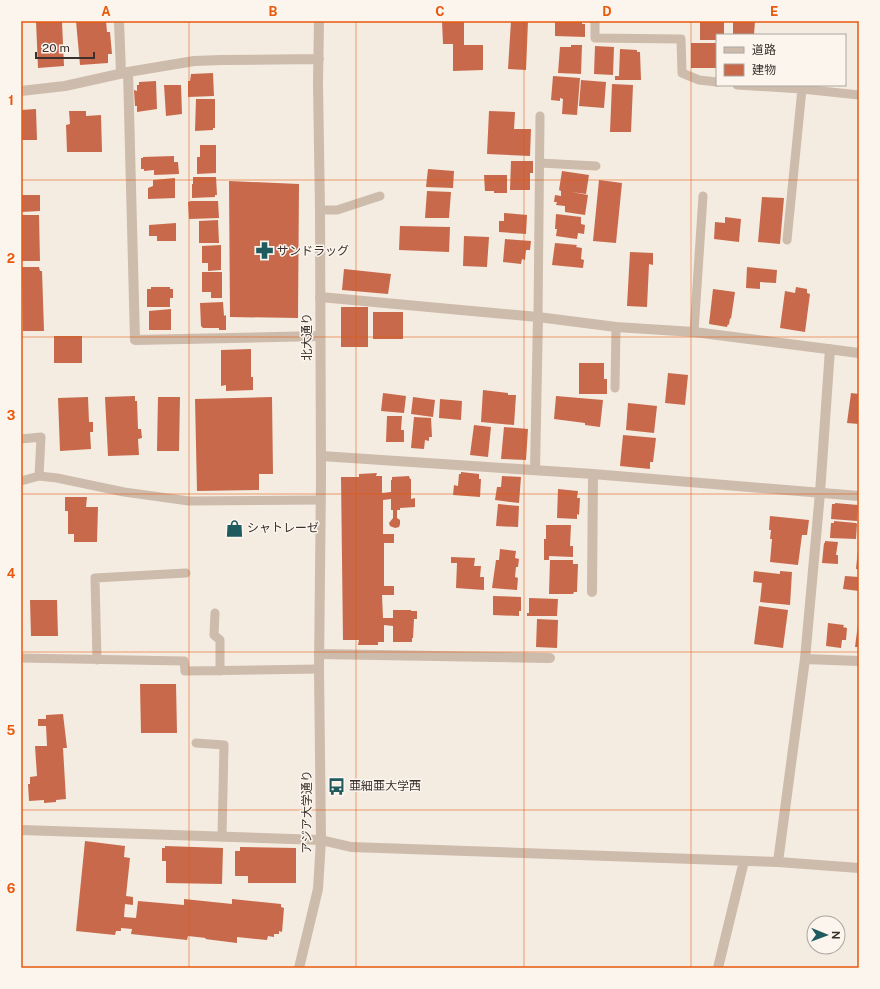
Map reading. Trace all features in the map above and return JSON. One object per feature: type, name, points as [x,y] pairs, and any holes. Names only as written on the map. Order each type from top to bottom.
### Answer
[{"type":"street","points":[[119,21],[125,73],[134,340],[320,336]]},
{"type":"street","name":"北大通り","points":[[319,21],[318,83],[321,456],[319,654]]},
{"type":"street","points":[[21,91],[65,86],[125,73],[200,61],[244,59],[319,59]]},
{"type":"street","points":[[320,297],[538,317],[616,327],[694,332],[859,353]]},
{"type":"street","points":[[535,470],[538,317]]},
{"type":"street","points":[[778,862],[805,659],[820,493],[830,349]]},
{"type":"street","points":[[321,456],[593,474],[859,496]]},
{"type":"street","points":[[592,592],[593,474]]},
{"type":"street","points":[[319,654],[550,658]]},
{"type":"street","name":"アジア大学通り","points":[[300,968],[318,889],[321,840],[319,654]]},
{"type":"street","points":[[805,659],[859,661]]},
{"type":"street","points":[[21,830],[321,840],[351,847],[778,862],[859,868]]},
{"type":"street","points":[[718,968],[744,861]]},
{"type":"lane","points":[[595,21],[595,38],[681,39],[682,73],[699,80],[716,82]]},
{"type":"lane","points":[[753,86],[859,95]]},
{"type":"lane","points":[[787,240],[802,89]]},
{"type":"lane","points":[[538,317],[540,116]]},
{"type":"lane","points":[[540,163],[596,166]]},
{"type":"lane","points":[[320,210],[336,210],[380,196]]},
{"type":"lane","points":[[694,332],[703,196]]},
{"type":"lane","points":[[615,388],[616,327]]},
{"type":"lane","points":[[21,438],[41,437],[39,476]]},
{"type":"lane","points":[[21,481],[39,476],[57,478],[124,492],[189,501],[321,500]]},
{"type":"lane","points":[[97,660],[95,578],[186,573]]},
{"type":"lane","points":[[214,612],[214,635],[220,640],[220,671]]},
{"type":"lane","points":[[21,658],[184,661],[185,671],[319,669]]},
{"type":"lane","points":[[196,743],[224,745],[222,837]]},
{"type":"building","points":[[36,21],[67,21],[62,22],[64,66],[38,68]]},
{"type":"building","points":[[76,21],[106,21],[107,32],[110,32],[112,54],[108,54],[108,63],[80,65]]},
{"type":"building","points":[[442,21],[464,21],[464,45],[483,45],[483,70],[453,71],[453,44],[443,44]]},
{"type":"building","points":[[511,21],[528,21],[526,70],[508,69]]},
{"type":"building","points":[[555,21],[582,21],[582,24],[585,24],[585,37],[555,36]]},
{"type":"building","points":[[700,21],[724,21],[724,34],[716,34],[716,40],[700,40]]},
{"type":"building","points":[[733,21],[755,21],[754,34],[733,34]]},
{"type":"building","points":[[691,43],[716,43],[716,68],[691,68]]},
{"type":"building","points":[[571,45],[582,45],[581,74],[558,73],[560,47],[571,47]]},
{"type":"building","points":[[595,46],[614,47],[613,75],[594,74]]},
{"type":"building","points":[[620,49],[637,50],[637,52],[640,52],[641,80],[615,80],[615,76],[619,76]]},
{"type":"building","points":[[213,73],[214,96],[188,97],[188,81],[190,81],[191,74]]},
{"type":"building","points":[[553,76],[580,78],[577,115],[562,114],[563,99],[560,98],[560,101],[551,100]]},
{"type":"building","points":[[581,80],[606,82],[604,108],[579,106]]},
{"type":"building","points":[[156,81],[157,109],[137,112],[134,90],[137,91],[137,85],[139,85],[139,82]]},
{"type":"building","points":[[612,84],[633,85],[631,132],[610,132]]},
{"type":"building","points":[[164,85],[181,85],[182,114],[166,116]]},
{"type":"building","points":[[196,99],[215,99],[215,128],[213,128],[213,130],[195,131]]},
{"type":"building","points":[[36,109],[37,140],[21,140],[21,110]]},
{"type":"building","points":[[69,111],[86,111],[86,116],[101,115],[102,152],[67,152],[66,125],[70,124]]},
{"type":"building","points":[[489,111],[515,112],[514,129],[531,129],[530,156],[487,154]]},
{"type":"building","points":[[200,145],[216,145],[216,173],[197,174],[197,157],[200,157]]},
{"type":"building","points":[[174,156],[174,162],[178,162],[179,174],[154,175],[154,170],[144,171],[144,169],[141,169],[141,158],[143,157]]},
{"type":"building","points":[[511,161],[533,161],[533,173],[530,173],[530,190],[510,190]]},
{"type":"building","points":[[428,169],[454,171],[453,188],[426,187]]},
{"type":"building","points":[[562,171],[589,175],[586,194],[571,192],[588,195],[585,215],[565,212],[565,206],[556,205],[557,202],[554,202],[555,195],[561,196],[561,191],[559,190]]},
{"type":"building","points":[[484,175],[507,175],[507,193],[485,191]]},
{"type":"building","points":[[193,177],[216,177],[217,195],[215,195],[215,197],[192,198]]},
{"type":"building","points":[[175,178],[175,198],[148,199],[148,188],[153,186],[153,180]]},
{"type":"building","points":[[599,180],[622,183],[616,243],[593,241]]},
{"type":"building","name":"サンドラッグ","points":[[229,181],[299,184],[298,318],[230,317]]},
{"type":"building","points":[[427,191],[451,192],[449,218],[425,218]]},
{"type":"building","points":[[21,195],[40,195],[40,211],[21,212]]},
{"type":"building","points":[[762,197],[784,198],[780,244],[758,242]]},
{"type":"building","points":[[218,201],[219,218],[189,219],[188,202]]},
{"type":"building","points":[[504,213],[527,215],[526,234],[499,232],[499,221],[504,221]]},
{"type":"building","points":[[556,214],[581,217],[581,224],[585,225],[584,234],[578,233],[577,239],[556,236]]},
{"type":"building","points":[[21,215],[39,215],[40,261],[21,261]]},
{"type":"building","points":[[725,217],[741,219],[739,242],[714,239],[715,222],[725,223]]},
{"type":"building","points":[[218,220],[219,243],[199,243],[199,221]]},
{"type":"building","points":[[176,223],[176,241],[157,241],[157,236],[149,236],[149,225]]},
{"type":"building","points":[[400,226],[450,227],[449,252],[399,250]]},
{"type":"building","points":[[464,236],[489,237],[487,267],[463,266]]},
{"type":"building","points":[[505,239],[531,241],[530,250],[526,250],[525,260],[522,259],[521,264],[503,262]]},
{"type":"building","points":[[555,243],[577,245],[576,247],[582,248],[581,259],[584,260],[583,268],[552,265]]},
{"type":"building","points":[[221,245],[221,270],[208,271],[208,263],[202,263],[202,246]]},
{"type":"building","points":[[630,252],[653,253],[653,265],[649,264],[647,307],[627,306]]},
{"type":"building","points":[[21,267],[39,267],[40,271],[42,271],[44,331],[23,331]]},
{"type":"building","points":[[747,267],[777,270],[776,283],[760,282],[760,289],[746,288]]},
{"type":"building","points":[[344,269],[391,274],[388,294],[342,290]]},
{"type":"building","points":[[202,272],[222,272],[222,298],[211,298],[211,292],[202,292]]},
{"type":"building","points":[[151,287],[170,287],[170,289],[173,289],[173,298],[170,298],[170,307],[147,307],[147,289],[151,289]]},
{"type":"building","points":[[796,287],[807,289],[807,293],[810,294],[805,332],[780,328],[785,291],[795,293]]},
{"type":"building","points":[[713,289],[735,292],[731,319],[730,318],[729,325],[728,324],[727,327],[709,324]]},
{"type":"building","points":[[223,302],[224,316],[226,315],[226,330],[219,330],[219,328],[203,328],[201,326],[200,303]]},
{"type":"building","points":[[341,307],[368,307],[368,347],[341,347]]},
{"type":"building","points":[[171,309],[171,330],[149,330],[149,311]]},
{"type":"building","points":[[373,312],[403,312],[403,339],[373,339]]},
{"type":"building","points":[[54,336],[82,336],[82,363],[54,363]]},
{"type":"building","points":[[251,349],[251,377],[253,377],[253,390],[226,391],[226,385],[221,386],[221,350]]},
{"type":"building","points":[[579,363],[604,363],[604,379],[607,379],[607,394],[579,394]]},
{"type":"building","points":[[668,373],[688,375],[685,405],[665,403]]},
{"type":"building","points":[[483,390],[516,395],[514,425],[481,422]]},
{"type":"building","points":[[383,393],[406,396],[404,413],[381,411]]},
{"type":"building","points":[[851,393],[859,394],[859,424],[847,423]]},
{"type":"building","points":[[135,396],[135,401],[137,401],[138,429],[141,429],[142,438],[138,439],[139,455],[108,456],[105,397]]},
{"type":"building","points":[[556,396],[603,400],[600,427],[585,425],[585,423],[554,419]]},
{"type":"building","points":[[88,397],[89,422],[93,422],[93,432],[90,432],[91,449],[60,451],[58,398]]},
{"type":"building","points":[[158,397],[180,397],[179,451],[157,451]]},
{"type":"building","points":[[272,397],[273,474],[259,474],[259,490],[197,491],[195,399]]},
{"type":"building","points":[[413,397],[435,400],[433,417],[411,414]]},
{"type":"building","points":[[440,399],[462,401],[461,420],[439,418]]},
{"type":"building","points":[[628,403],[657,406],[654,433],[626,430]]},
{"type":"building","points":[[387,416],[402,416],[401,430],[404,430],[404,442],[386,442]]},
{"type":"building","points":[[414,417],[431,418],[432,437],[429,437],[429,441],[425,440],[424,449],[411,448]]},
{"type":"building","points":[[474,425],[491,427],[488,457],[470,455]]},
{"type":"building","points":[[504,427],[528,429],[526,460],[501,459]]},
{"type":"building","points":[[623,435],[656,438],[653,462],[650,462],[650,469],[620,466]]},
{"type":"building","points":[[461,472],[479,474],[479,479],[481,479],[480,497],[453,495],[454,485],[458,486],[459,474],[461,474]]},
{"type":"building","points":[[377,473],[376,476],[382,476],[382,493],[391,492],[392,477],[409,476],[411,479],[411,499],[415,498],[415,507],[400,508],[400,510],[397,510],[397,518],[400,520],[400,524],[399,527],[395,528],[390,526],[389,523],[393,518],[391,499],[383,500],[383,534],[394,534],[394,543],[384,543],[384,586],[394,586],[394,595],[382,595],[383,618],[393,618],[393,610],[411,610],[417,611],[417,619],[414,619],[412,642],[393,642],[393,626],[384,625],[384,642],[378,642],[378,645],[358,645],[359,640],[343,640],[341,477],[359,477],[359,474]]},
{"type":"building","points":[[502,476],[521,477],[519,503],[495,500],[497,487],[501,487]]},
{"type":"building","points":[[558,489],[578,491],[577,498],[580,498],[579,515],[577,514],[577,519],[557,518]]},
{"type":"building","points":[[65,497],[87,497],[86,507],[98,507],[97,542],[74,542],[74,534],[68,534],[68,511],[65,511]]},
{"type":"building","points":[[498,504],[519,506],[518,527],[496,526]]},
{"type":"building","points":[[832,504],[858,505],[857,521],[831,519]]},
{"type":"building","points":[[770,516],[809,520],[807,535],[802,535],[798,565],[770,562],[772,539],[770,539],[771,530],[769,530]]},
{"type":"building","points":[[834,521],[856,523],[856,539],[830,538],[831,523],[834,523]]},
{"type":"building","points":[[546,525],[571,525],[570,546],[573,546],[573,557],[549,556],[549,560],[544,560]]},
{"type":"building","points":[[825,541],[838,542],[836,555],[838,555],[838,564],[822,563]]},
{"type":"building","points":[[500,549],[516,551],[515,558],[519,559],[515,577],[518,578],[517,590],[492,588],[496,560],[499,560]]},
{"type":"building","points":[[858,549],[859,569],[856,569]]},
{"type":"building","points":[[451,557],[475,558],[474,566],[481,566],[480,577],[484,577],[484,590],[456,588],[457,563],[451,563]]},
{"type":"building","points":[[550,560],[573,560],[573,564],[578,564],[577,592],[574,592],[573,594],[549,594]]},
{"type":"building","points":[[754,571],[780,574],[780,571],[792,572],[790,605],[760,602],[762,583],[753,582]]},
{"type":"building","points":[[845,576],[859,577],[859,591],[843,589]]},
{"type":"building","points":[[493,596],[521,597],[521,611],[519,611],[519,616],[493,615]]},
{"type":"building","points":[[529,598],[558,599],[557,616],[527,616],[527,613],[529,613]]},
{"type":"building","points":[[30,600],[57,600],[58,636],[31,636]]},
{"type":"building","points":[[759,606],[788,610],[783,648],[754,644]]},
{"type":"building","points":[[537,619],[558,620],[557,648],[536,647]]},
{"type":"building","points":[[828,623],[844,625],[843,627],[847,628],[846,640],[842,640],[841,648],[826,646]]},
{"type":"building","points":[[858,624],[859,647],[855,647]]},
{"type":"building","points":[[140,684],[176,684],[177,733],[141,733]]},
{"type":"building","points":[[63,714],[67,748],[63,748],[66,799],[44,803],[44,800],[29,801],[28,784],[30,784],[30,777],[37,776],[35,746],[47,746],[46,726],[38,726],[38,719],[46,719],[46,715]]},
{"type":"building","points":[[85,841],[125,846],[124,857],[130,858],[126,896],[133,897],[133,905],[125,904],[124,917],[136,918],[138,901],[184,905],[184,899],[232,904],[232,899],[281,904],[281,907],[284,908],[282,932],[279,931],[279,934],[274,934],[274,937],[268,936],[267,940],[237,937],[237,943],[188,936],[187,940],[131,934],[132,929],[121,928],[121,931],[116,931],[115,935],[76,931]]},
{"type":"building","points":[[165,846],[223,848],[222,884],[166,883],[166,861],[162,861],[162,848],[165,848]]},
{"type":"building","points":[[240,847],[296,848],[296,883],[248,883],[248,876],[235,876],[235,851],[240,851]]},
{"type":"place","name":"サンドラッグ","points":[[264,251]]},
{"type":"place","name":"シャトレーゼ","points":[[234,528]]},
{"type":"place","name":"亜細亜大学西","points":[[336,786]]}]
